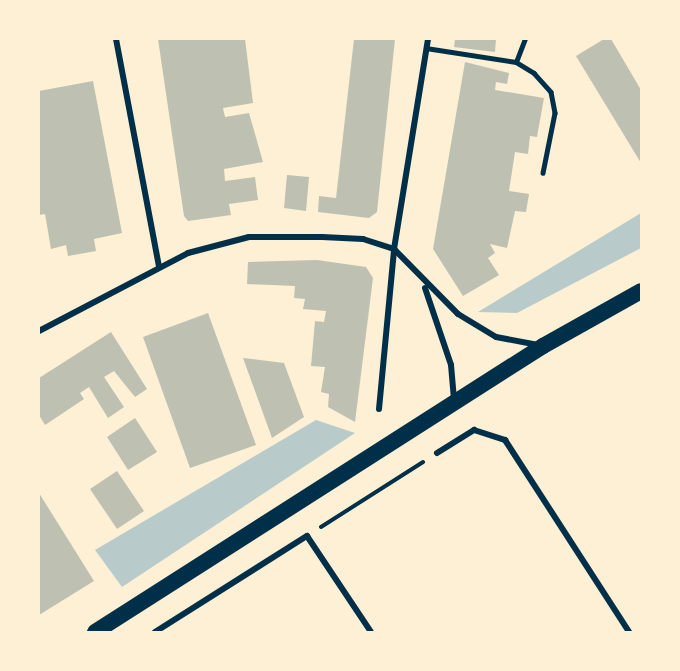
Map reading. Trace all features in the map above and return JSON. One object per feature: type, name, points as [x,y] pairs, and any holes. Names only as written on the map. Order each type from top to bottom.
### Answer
[{"type":"highway","points":[[95,632],[454,406],[543,346],[641,291]]},
{"type":"street","points":[[116,39],[159,266]]},
{"type":"street","points":[[379,409],[394,249],[428,39]]},
{"type":"street","points":[[39,331],[159,266],[249,237],[363,239],[394,249],[423,284],[496,337],[543,346]]},
{"type":"street","points":[[423,284],[451,365],[454,406]]},
{"type":"street","points":[[436,453],[474,430],[505,440],[628,632]]},
{"type":"street","points":[[155,632],[307,536],[370,632]]},
{"type":"lane","points":[[516,62],[525,39]]},
{"type":"lane","points":[[426,48],[516,62],[551,92],[555,113],[543,173]]},
{"type":"path","points":[[307,536],[414,468]]},
{"type":"shaded area","points":[[641,213],[641,248],[517,313],[478,312]]},
{"type":"shaded area","points":[[316,420],[355,433],[122,587],[95,550]]},
{"type":"building","points":[[158,39],[245,39],[253,103],[223,108],[225,117],[249,113],[263,162],[224,169],[225,181],[255,177],[258,200],[229,204],[231,215],[188,221],[184,216]]},
{"type":"building","points":[[354,39],[395,39],[377,212],[369,218],[318,212],[319,196],[336,198]]},
{"type":"building","points":[[455,39],[496,39],[495,52],[454,47]]},
{"type":"building","points":[[604,39],[611,39],[641,90],[641,163],[576,56]]},
{"type":"building","points":[[465,62],[509,73],[507,84],[496,82],[495,90],[544,98],[537,137],[530,136],[528,154],[515,152],[509,191],[529,194],[526,212],[515,211],[507,248],[490,244],[495,253],[488,258],[499,275],[463,296],[433,249]]},
{"type":"building","points":[[93,81],[122,233],[94,239],[96,251],[68,256],[66,245],[51,249],[45,214],[39,215],[39,91]]},
{"type":"building","points":[[287,175],[309,177],[306,211],[284,208]]},
{"type":"building","points":[[317,260],[366,267],[373,278],[355,422],[328,407],[329,394],[321,392],[325,367],[311,366],[315,321],[324,322],[326,311],[303,309],[305,299],[294,298],[295,286],[247,284],[248,262]]},
{"type":"building","points":[[208,313],[256,445],[190,468],[143,337]]},
{"type":"building","points":[[111,332],[147,389],[135,397],[114,371],[104,377],[124,407],[108,418],[89,387],[80,393],[84,399],[45,425],[39,415],[39,378]]},
{"type":"building","points":[[243,358],[284,363],[304,417],[272,438]]},
{"type":"building","points":[[135,418],[157,452],[128,470],[107,437]]},
{"type":"building","points":[[117,471],[144,511],[117,529],[90,489]]},
{"type":"building","points":[[39,493],[94,581],[39,615]]}]
